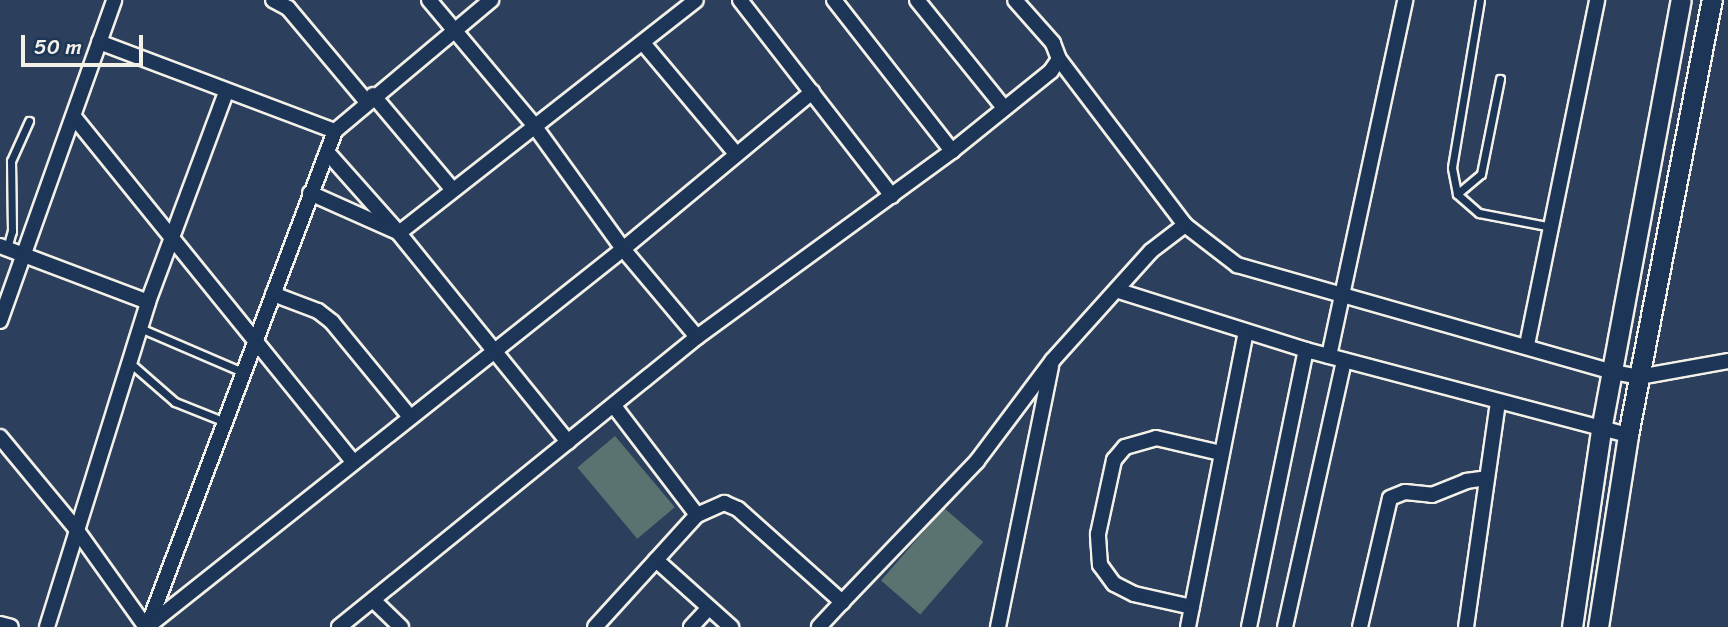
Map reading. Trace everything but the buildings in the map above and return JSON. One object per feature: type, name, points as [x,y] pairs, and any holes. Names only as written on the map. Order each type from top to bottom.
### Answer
[{"type":"main road","points":[[1572,627],[1601,429],[1681,0]]},
{"type":"main road","points":[[1598,627],[1628,435],[1712,0]]},
{"type":"street","points":[[0,321],[114,0]]},
{"type":"street","points":[[274,0],[288,8],[453,190]]},
{"type":"street","points":[[429,0],[533,124],[623,249],[697,337]]},
{"type":"street","points":[[147,627],[228,423],[310,193],[335,131],[369,98],[491,0]]},
{"type":"street","points":[[399,233],[533,124],[643,43],[696,0]]},
{"type":"street","points":[[740,0],[892,196]]},
{"type":"street","points":[[834,0],[951,151]]},
{"type":"street","points":[[917,0],[1004,108]]},
{"type":"street","points":[[1015,0],[1053,43],[1059,59],[1185,225],[1237,265],[1294,284],[1345,294],[1527,345],[1612,372],[1639,377],[1728,361]]},
{"type":"street","points":[[1329,356],[1345,294],[1405,0]]},
{"type":"street","points":[[1527,345],[1597,0]]},
{"type":"street","points":[[99,42],[335,131]]},
{"type":"street","points":[[643,43],[736,154]]},
{"type":"street","points":[[339,627],[697,337],[951,151],[1059,59]]},
{"type":"street","points":[[47,627],[148,302],[226,92]]},
{"type":"street","points":[[147,627],[623,249],[812,92]]},
{"type":"street","points":[[74,117],[353,462]]},
{"type":"street","points":[[327,152],[399,233],[568,442]]},
{"type":"street","points":[[310,193],[399,233]]},
{"type":"street","points":[[819,627],[977,461],[1052,361],[1119,291],[1151,251],[1185,225]]},
{"type":"street","points":[[3,248],[148,302]]},
{"type":"street","points":[[1119,291],[1306,350],[1628,435]]},
{"type":"street","points":[[273,294],[332,322],[410,417]]},
{"type":"street","points":[[1188,627],[1247,332]]},
{"type":"street","points":[[1249,627],[1306,350]]},
{"type":"street","points":[[1285,627],[1344,360]]},
{"type":"street","points":[[998,627],[1052,361]]},
{"type":"street","points":[[1466,627],[1498,402]]},
{"type":"street","points":[[614,406],[697,515]]},
{"type":"street","points":[[0,437],[76,528],[147,627]]},
{"type":"street","points":[[1192,607],[1134,594],[1114,584],[1100,565],[1098,534],[1114,460],[1125,447],[1156,438],[1221,453]]},
{"type":"street","points":[[1360,627],[1390,498],[1405,492],[1432,495],[1456,484],[1487,478]]},
{"type":"street","points":[[595,627],[697,515],[724,503],[738,509],[842,602]]},
{"type":"street","points":[[656,560],[731,627]]},
{"type":"street","points":[[373,600],[401,627]]},
{"type":"street","points":[[691,627],[709,608]]},
{"type":"street","points":[[0,624],[11,627]]},
{"type":"lane","points":[[1480,0],[1452,168],[1457,194],[1479,213],[1552,227]]},
{"type":"lane","points":[[1457,194],[1481,174],[1500,79]]},
{"type":"lane","points":[[3,248],[12,231],[11,161],[29,121]]},
{"type":"lane","points":[[140,328],[245,374]]},
{"type":"lane","points":[[129,361],[175,402],[228,423]]},
{"type":"green space","points":[[615,436],[675,507],[637,539],[577,467]]},
{"type":"green space","points":[[944,508],[983,542],[920,615],[881,580]]}]
